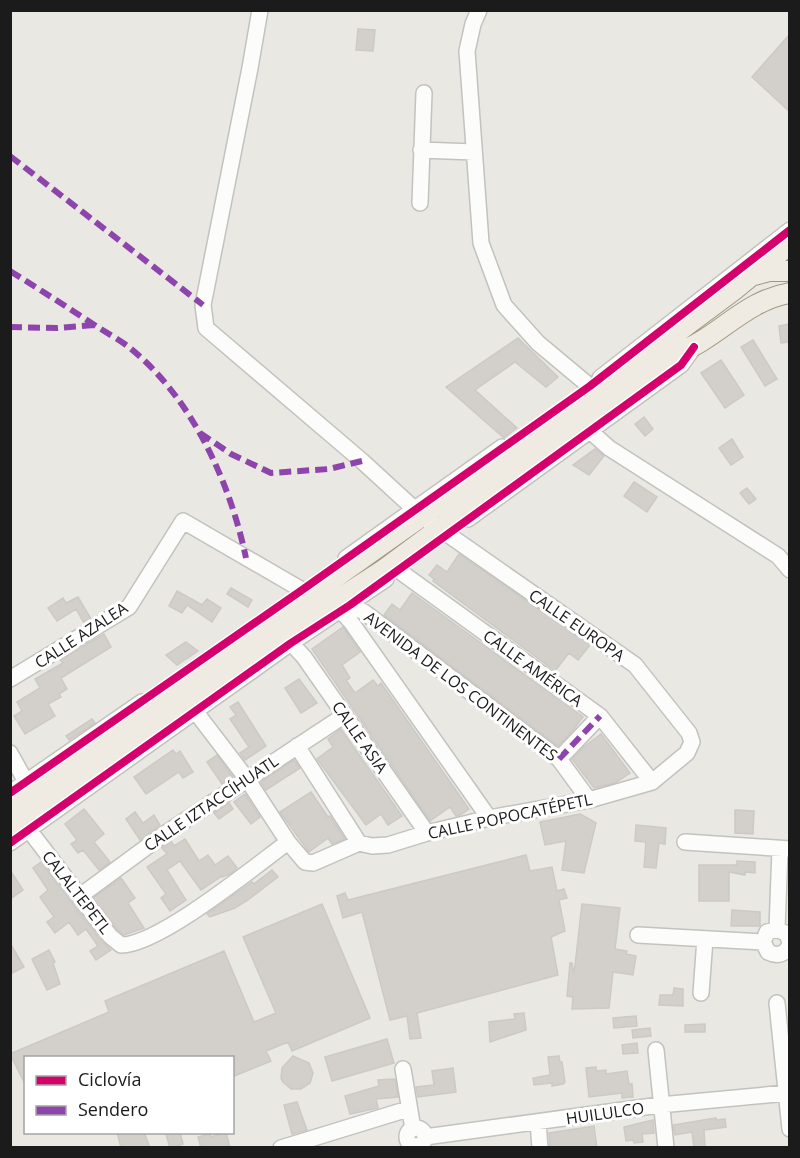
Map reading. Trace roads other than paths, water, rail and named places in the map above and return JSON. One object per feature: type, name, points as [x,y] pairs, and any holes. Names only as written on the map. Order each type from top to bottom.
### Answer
[{"type":"main road","points":[[10,808],[418,513],[599,393],[753,275],[789,244]]},
{"type":"main road","points":[[715,290],[740,278],[769,271],[789,271]]},
{"type":"main road","points":[[20,829],[293,629],[443,532],[599,393],[675,354],[694,347],[764,300],[789,294]]},
{"type":"street","name":"CALLE EUROPA","points":[[260,10],[203,305],[206,328],[362,461],[418,513],[635,665],[689,734]]},
{"type":"street","points":[[479,10],[473,24],[467,51],[481,243],[504,306],[538,343],[599,393],[715,290],[789,230]]},
{"type":"street","points":[[420,203],[424,93]]},
{"type":"street","points":[[422,145],[474,147]]},
{"type":"street","points":[[10,843],[20,829],[345,608],[398,570],[443,532],[590,432],[681,365],[694,347]]},
{"type":"street","points":[[590,432],[609,448],[778,556],[789,570]]},
{"type":"street","points":[[10,793],[418,513]]},
{"type":"street","name":"CALLE AZALEA","points":[[10,680],[129,607],[183,521],[302,591]]},
{"type":"street","name":"CALLE AMÉRICA","points":[[398,570],[600,716],[652,782]]},
{"type":"street","name":"AVENIDA DE LOS CONTINENTES","points":[[345,608],[364,612],[559,759],[589,800]]},
{"type":"street","name":"AVENIDA DE LOS CONTINENTES","points":[[345,608],[351,622],[489,818]]},
{"type":"street","name":"CALLE ASIA","points":[[291,644],[304,657],[427,833]]},
{"type":"street","points":[[195,711],[247,779],[288,842]]},
{"type":"street","name":"CALLE IZTACCÍHUATL","points":[[80,896],[163,835],[345,715]]},
{"type":"street","points":[[559,759],[600,716]]},
{"type":"street","name":"CALLE POPOCATÉPETL","points":[[288,842],[305,862],[320,861],[359,843],[372,846],[388,845],[489,818],[589,800],[652,782],[687,753],[692,742],[689,734]]},
{"type":"street","points":[[297,746],[359,843]]},
{"type":"street","points":[[10,753],[26,782]]},
{"type":"street","name":"CALALTEPETL","points":[[20,829],[80,896],[110,936],[121,945],[130,945],[170,927],[288,842]]},
{"type":"street","points":[[685,842],[785,849],[777,928]]},
{"type":"street","points":[[777,928],[787,933],[789,943],[784,953],[773,955],[764,948],[763,942],[767,932],[777,928]]},
{"type":"street","points":[[638,935],[763,942]]},
{"type":"street","points":[[701,993],[705,939]]},
{"type":"street","points":[[777,1003],[789,1129]]},
{"type":"street","points":[[656,1050],[666,1148]]},
{"type":"street","points":[[403,1069],[408,1109],[417,1140]]},
{"type":"street","name":"HUILULCO","points":[[417,1140],[660,1105],[787,1093]]},
{"type":"street","points":[[286,1147],[408,1109]]},
{"type":"street","points":[[538,1122],[540,1148]]}]
